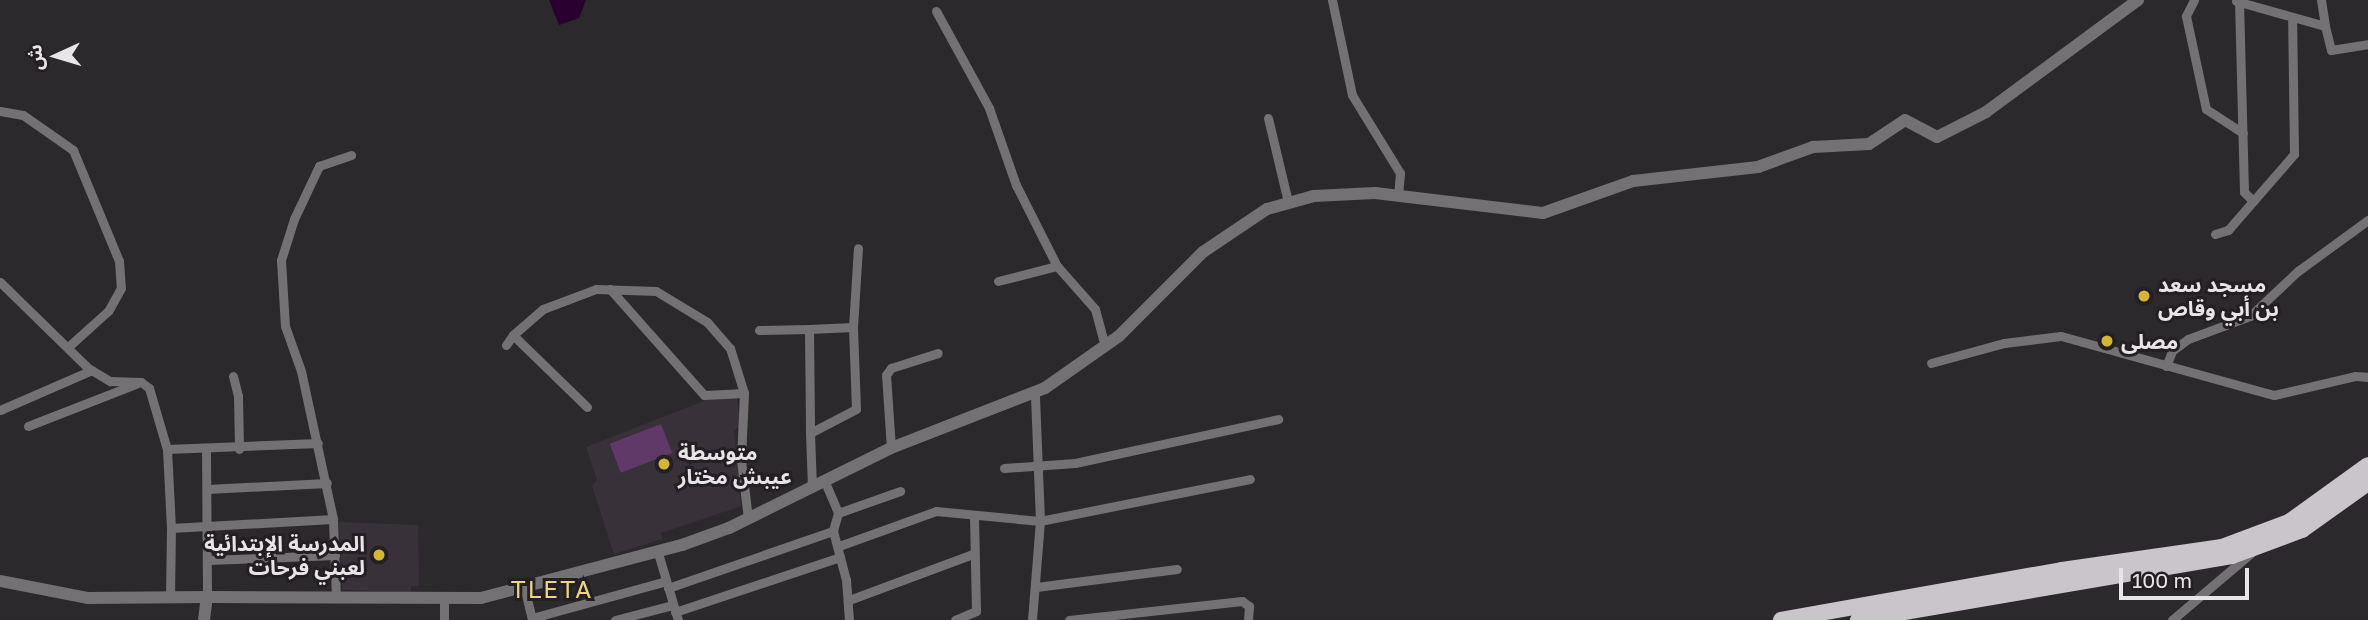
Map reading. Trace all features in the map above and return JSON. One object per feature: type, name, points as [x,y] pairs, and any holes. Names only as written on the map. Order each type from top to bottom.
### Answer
[{"type":"highway","points":[[1780,620],[2062,570],[2213,550],[2289,522],[2368,465]]},
{"type":"highway","points":[[1858,620],[2208,561],[2256,549],[2302,530],[2368,483]]},
{"type":"street","points":[[1332,0],[1352,94],[1400,173],[1398,196]]},
{"type":"street","points":[[0,581],[88,598],[481,598],[658,553],[748,519],[891,448],[1035,394],[1105,347],[1153,306],[1203,252],[1267,209],[1288,202],[1355,193],[1543,213],[1633,181],[1744,169],[1813,146],[1869,144],[1905,120],[1917,123],[1931,136],[1940,136],[1986,112],[2138,0]]},
{"type":"street","points":[[2194,0],[2186,16],[2206,108],[2243,134]]},
{"type":"street","points":[[2321,0],[2330,50],[2368,44]]},
{"type":"street","points":[[2253,201],[2244,192],[2237,1],[2325,26]]},
{"type":"street","points":[[936,11],[989,107],[1016,185],[1057,266],[1096,309],[1105,347]]},
{"type":"street","points":[[2215,234],[2228,230],[2294,154],[2292,18]]},
{"type":"street","points":[[0,111],[23,115],[73,150],[119,261],[121,288],[108,311],[68,347]]},
{"type":"street","points":[[1268,118],[1288,202]]},
{"type":"street","points":[[336,598],[333,519],[318,443],[285,326],[282,250],[322,162],[351,155]]},
{"type":"street","points":[[2166,366],[2172,351],[2188,339],[2250,316],[2298,271],[2368,220]]},
{"type":"street","points":[[810,433],[856,409],[853,327],[858,248]]},
{"type":"street","points":[[998,281],[1057,266]]},
{"type":"street","points":[[0,282],[92,370],[110,381],[141,382],[154,397],[167,449],[171,528],[170,598]]},
{"type":"street","points":[[506,345],[513,335],[543,309],[596,289],[656,291],[708,322],[730,348],[744,393],[741,460],[748,519]]},
{"type":"street","points":[[610,289],[704,395],[744,393]]},
{"type":"street","points":[[759,330],[853,327]]},
{"type":"street","points":[[809,330],[812,488]]},
{"type":"street","points":[[513,335],[587,407]]},
{"type":"street","points":[[1931,363],[2040,335],[2061,336],[2274,395],[2355,376],[2368,377]]},
{"type":"street","points":[[891,448],[886,375],[891,368],[938,353]]},
{"type":"street","points":[[0,410],[75,374],[92,370]]},
{"type":"street","points":[[233,376],[239,449]]},
{"type":"street","points":[[28,426],[141,382]]},
{"type":"street","points":[[1032,620],[1040,522],[1035,394]]},
{"type":"street","points":[[1004,468],[1040,469],[1278,419]]},
{"type":"street","points":[[167,449],[239,449],[318,443]]},
{"type":"street","points":[[204,620],[208,526],[206,449]]},
{"type":"street","points":[[615,620],[676,612],[839,551],[936,511],[1040,522],[1250,479]]},
{"type":"street","points":[[825,482],[838,513],[833,531],[849,600],[849,620]]},
{"type":"street","points":[[207,489],[327,483]]},
{"type":"street","points":[[838,513],[900,491]]},
{"type":"street","points":[[955,620],[976,611],[974,515]]},
{"type":"street","points":[[171,528],[333,519]]},
{"type":"street","points":[[524,587],[532,619],[667,585],[833,531]]},
{"type":"street","points":[[2174,619],[2256,549]]},
{"type":"street","points":[[658,553],[676,612]]},
{"type":"street","points":[[849,600],[973,554]]},
{"type":"street","points":[[207,560],[335,555]]},
{"type":"street","points":[[1036,587],[1177,569]]},
{"type":"street","points":[[444,598],[444,620]]},
{"type":"street","points":[[1069,620],[1242,601],[1249,606],[1248,620]]},
{"type":"shaded area","points":[[549,0],[586,0],[579,18],[559,25]]},
{"type":"shaded area","name":"متوسطة عيبش مختار","points":[[714,397],[737,398],[740,426],[734,431],[741,506],[661,533],[662,539],[614,554],[592,486],[597,480],[586,447]]},
{"type":"shaded area","points":[[661,424],[672,453],[621,473],[610,444]]},
{"type":"shaded area","name":"المدرسة الإبتدائية لعبني فرحات","points":[[339,522],[418,525],[419,586],[411,586],[411,592],[342,590]]},
{"type":"place","name":"مسجد سعد بن أبي وقاص","points":[[2144,296]]},
{"type":"place","name":"مصلى","points":[[2107,341]]},
{"type":"place","name":"متوسطة عيبش مختار","points":[[664,464]]},
{"type":"place","name":"المدرسة الإبتدائية لعبني فرحات","points":[[379,555]]},
{"type":"district","name":"TLETA","points":[[552,589]]}]
